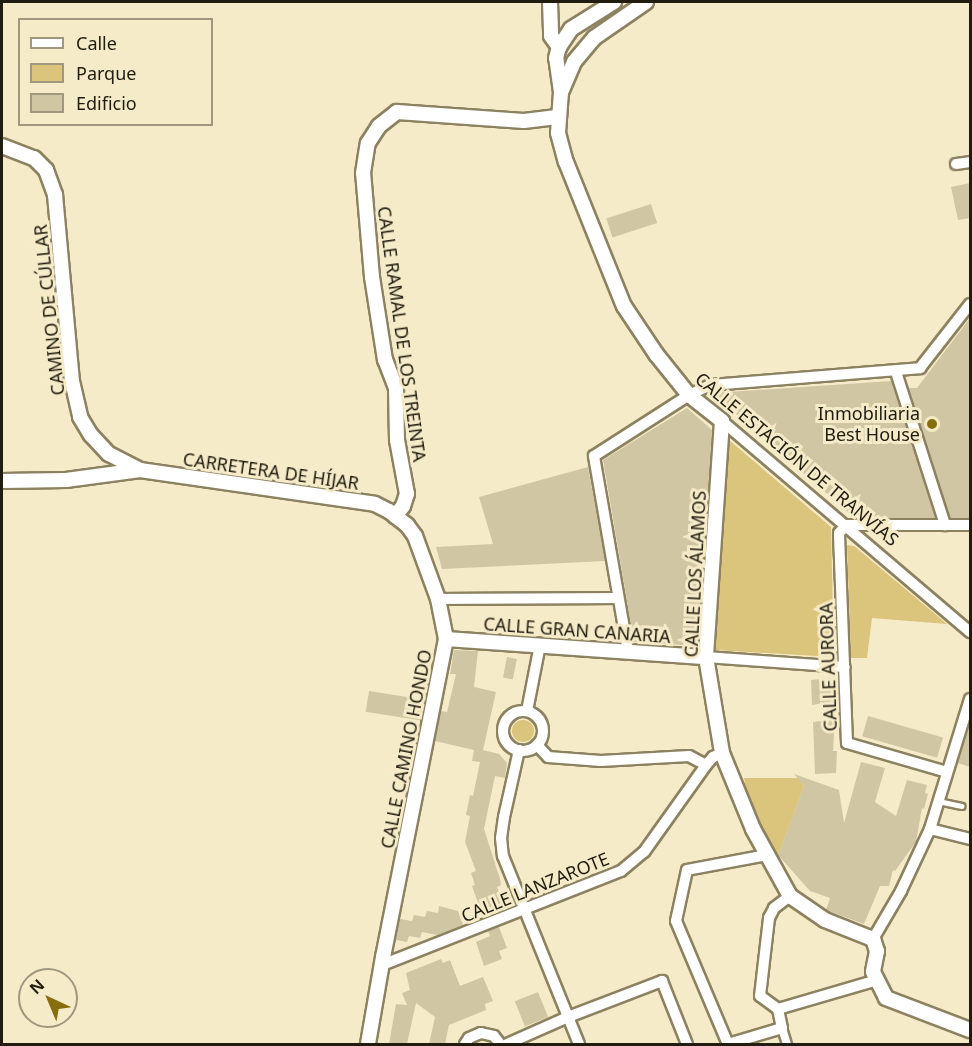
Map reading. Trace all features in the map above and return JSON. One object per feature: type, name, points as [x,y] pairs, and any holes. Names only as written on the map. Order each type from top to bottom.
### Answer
[{"type":"street","points":[[550,2],[551,36],[559,47],[569,48],[594,38],[646,2]]},
{"type":"street","points":[[561,92],[556,58],[559,47],[572,29],[614,2]]},
{"type":"street","points":[[561,92],[574,62],[594,38]]},
{"type":"street","name":"CALLE ESTACIÓN DE TRANVÍAS","points":[[561,92],[557,117],[558,133],[566,162],[624,306],[656,354],[689,395],[846,525],[970,632]]},
{"type":"street","name":"CALLE RAMAL DE LOS TREINTA","points":[[395,516],[403,506],[407,494],[397,440],[396,388],[385,360],[372,277],[363,173],[368,143],[379,126],[397,112],[525,121],[557,117]]},
{"type":"street","name":"CAMINO DE CÚLLAR","points":[[2,146],[34,158],[46,170],[55,195],[72,381],[80,417],[92,435],[110,454],[140,470]]},
{"type":"street","points":[[956,164],[970,162]]},
{"type":"street","points":[[628,651],[594,456],[689,395],[710,385],[896,372],[920,368],[970,304]]},
{"type":"street","points":[[896,372],[945,525]]},
{"type":"street","name":"CALLE LOS ÁLAMOS","points":[[722,421],[706,657],[722,753],[753,830],[790,897],[825,920],[873,939]]},
{"type":"street","points":[[2,481],[66,480],[140,470]]},
{"type":"street","name":"CARRETERA DE HÍJAR","points":[[140,470],[359,501],[375,504],[395,516]]},
{"type":"street","name":"CALLE CAMINO HONDO","points":[[368,1044],[446,639],[438,599],[416,536],[395,516]]},
{"type":"street","points":[[846,525],[970,525]]},
{"type":"street","name":"CALLE AURORA","points":[[846,525],[839,533],[848,743],[947,772]]},
{"type":"street","points":[[438,599],[618,598]]},
{"type":"street","name":"CALLE GRAN CANARIA","points":[[446,639],[706,657]]},
{"type":"street","points":[[526,711],[540,645]]},
{"type":"street","points":[[706,657],[845,667]]},
{"type":"street","points":[[970,699],[930,830],[901,891],[873,939],[877,951],[873,972],[886,998],[970,1030]]},
{"type":"street","points":[[526,711],[537,717],[543,727],[543,734],[537,745],[519,750],[507,743],[503,730],[504,723],[513,713],[526,711]]},
{"type":"street","points":[[537,745],[548,757],[601,761],[689,756],[706,765]]},
{"type":"street","points":[[519,750],[501,838],[503,856],[579,1044]]},
{"type":"street","name":"CALLE LANZAROTE","points":[[382,965],[621,871],[634,863],[706,765],[713,757],[722,753]]},
{"type":"street","points":[[930,830],[970,839]]},
{"type":"street","points":[[767,855],[687,870],[676,921],[727,1044],[782,1028]]},
{"type":"street","points":[[787,1044],[778,1009],[760,996],[769,918],[774,908],[790,897]]},
{"type":"street","points":[[778,1009],[877,980]]},
{"type":"street","points":[[507,1044],[568,1017],[662,981],[687,1044]]},
{"type":"street","points":[[465,1044],[469,1038],[481,1033],[494,1036],[500,1044]]},
{"type":"lane","points":[[938,801],[961,806]]},
{"type":"green space","points":[[729,440],[831,527],[834,657],[715,650]]},
{"type":"green space","points":[[847,545],[854,546],[947,624],[872,618],[867,658],[851,658]]},
{"type":"green space","points":[[519,720],[527,720],[534,727],[534,735],[527,742],[519,742],[512,735],[512,727]]},
{"type":"green space","points":[[744,778],[806,778],[801,783],[804,786],[776,861],[749,805]]},
{"type":"building","points":[[970,183],[970,218],[958,220],[951,187]]},
{"type":"building","points":[[651,204],[657,223],[612,238],[606,219]]},
{"type":"building","points":[[970,318],[970,518],[950,518],[909,388],[917,388]]},
{"type":"building","points":[[891,381],[935,518],[855,518],[712,393]]},
{"type":"building","points":[[687,408],[712,430],[698,646],[634,642],[603,460]]},
{"type":"building","points":[[588,467],[605,561],[442,569],[436,547],[493,544],[479,497]]},
{"type":"building","points":[[454,650],[478,651],[474,687],[496,692],[483,750],[499,754],[507,763],[505,778],[495,776],[484,829],[500,879],[501,885],[497,887],[505,909],[483,917],[472,886],[475,885],[471,873],[476,871],[465,842],[470,816],[466,815],[470,795],[473,796],[480,762],[472,761],[474,750],[435,741],[441,711],[447,712],[456,674],[450,674]]},
{"type":"building","points":[[507,657],[517,659],[513,680],[503,678]]},
{"type":"building","points":[[831,678],[835,701],[812,705],[811,680]]},
{"type":"building","points":[[369,691],[424,700],[421,721],[366,712]]},
{"type":"building","points":[[868,716],[943,737],[937,758],[862,736]]},
{"type":"building","points":[[835,719],[833,751],[837,751],[836,773],[815,774],[813,722]]},
{"type":"building","points":[[970,728],[970,767],[958,763]]},
{"type":"building","points":[[861,762],[885,768],[875,802],[896,816],[907,780],[927,785],[925,793],[928,794],[924,809],[922,808],[916,842],[895,871],[893,870],[889,886],[880,886],[864,924],[826,910],[830,898],[810,891],[778,855],[804,786],[794,774],[839,790],[844,823]]},
{"type":"building","points":[[439,906],[458,911],[463,925],[437,935],[422,932],[420,938],[409,936],[407,942],[396,940],[400,919],[412,921],[414,915],[425,917],[427,911],[438,913]]},
{"type":"building","points":[[499,927],[507,948],[499,951],[502,959],[484,966],[476,942],[490,936],[488,931]]},
{"type":"building","points":[[441,959],[443,963],[450,960],[460,986],[483,977],[493,1001],[485,1004],[486,1010],[449,1025],[445,1044],[429,1044],[435,1017],[416,1003],[407,1044],[389,1044],[396,1004],[407,1005],[402,993],[410,990],[406,973]]},
{"type":"building","points":[[538,992],[548,1017],[525,1026],[515,1001]]},
{"type":"place","name":"Inmobiliaria Best House","points":[[932,424]]}]
